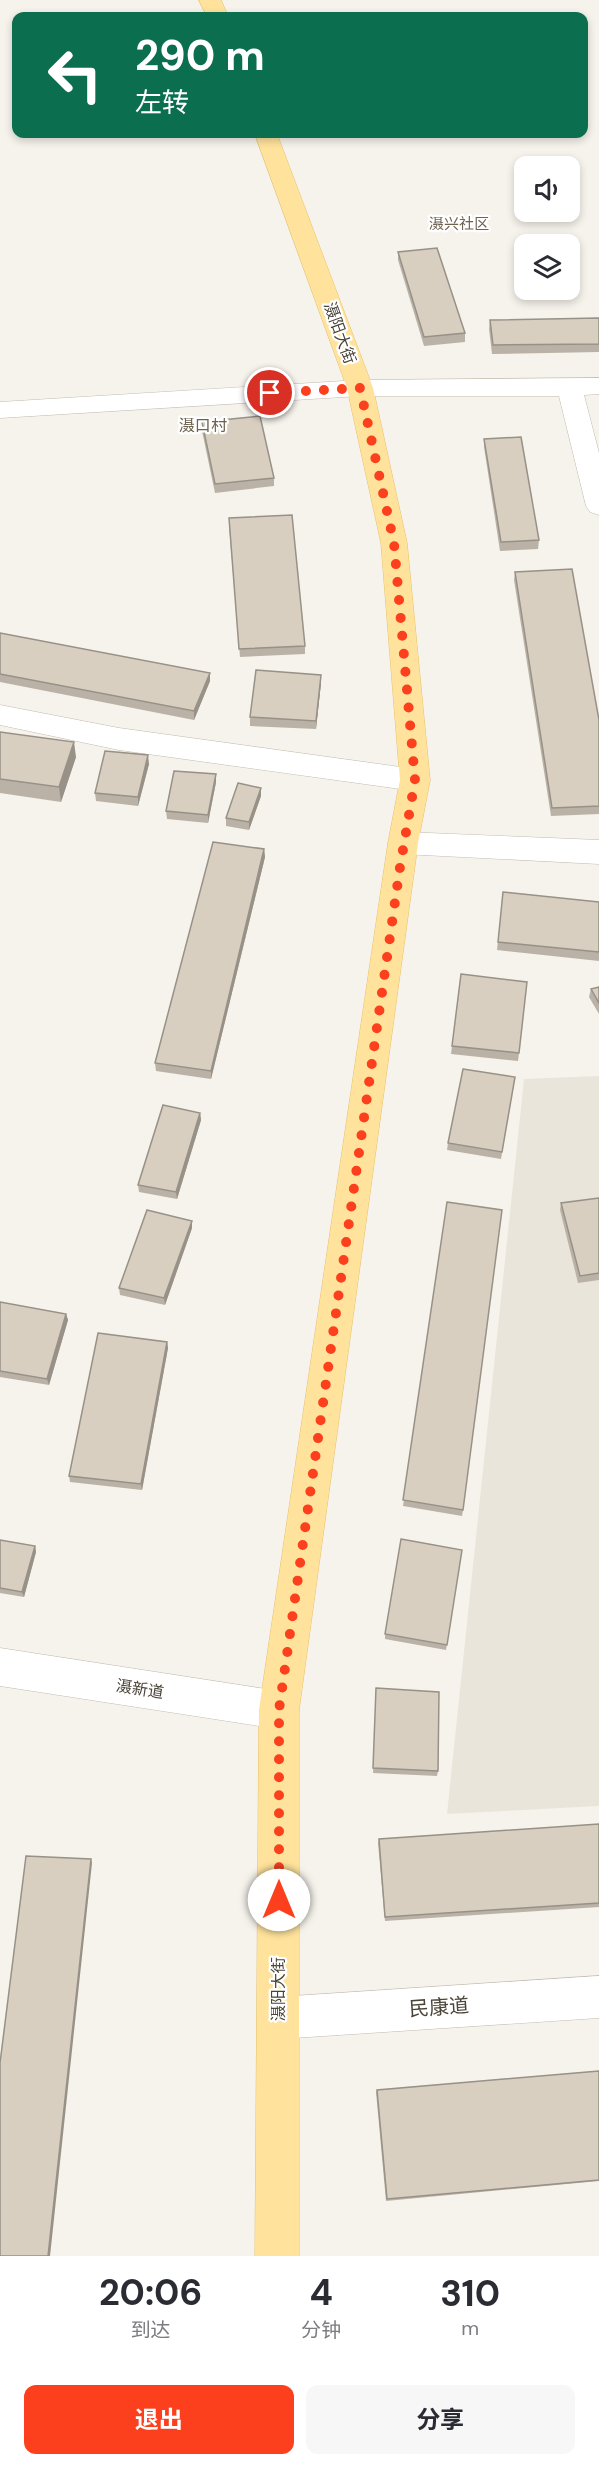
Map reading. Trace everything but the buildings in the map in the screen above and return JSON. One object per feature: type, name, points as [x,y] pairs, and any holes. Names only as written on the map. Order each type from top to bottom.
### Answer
[{"type":"main road","name":"滠阳大街","points":[[267,138],[360,388],[394,543],[415,780],[403,843],[279,1710],[277,2256]]},
{"type":"street","points":[[0,410],[360,388],[599,386]]},
{"type":"street","points":[[570,388],[599,506]]},
{"type":"street","points":[[0,715],[119,739],[415,780]]},
{"type":"street","points":[[403,843],[599,852]]},
{"type":"street","name":"滠新道","points":[[0,1667],[279,1710]]},
{"type":"street","name":"民康道","points":[[278,2018],[599,1997]]},
{"type":"shaded area","points":[[599,1076],[599,1806],[447,1814],[524,1079]]},
{"type":"district","name":"滠兴社区","points":[[459,224]]},
{"type":"district","name":"滠口村","points":[[203,425]]},
{"type":"route","points":[[270,393],[360,388],[394,543],[415,780],[403,843],[279,1710],[279,1900]]}]
